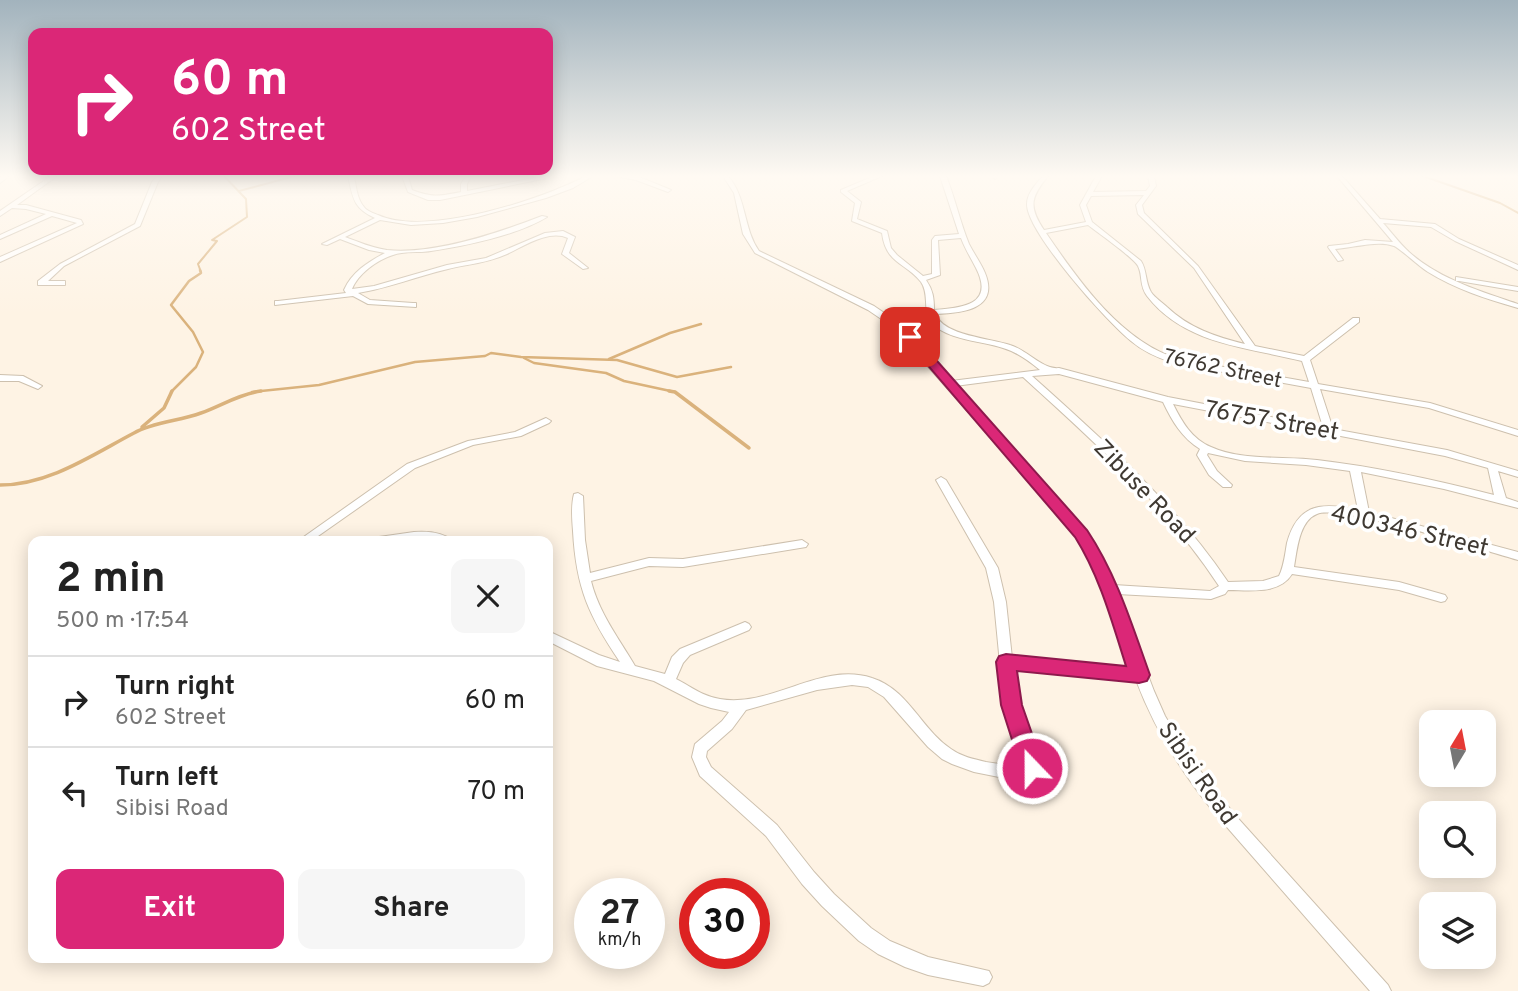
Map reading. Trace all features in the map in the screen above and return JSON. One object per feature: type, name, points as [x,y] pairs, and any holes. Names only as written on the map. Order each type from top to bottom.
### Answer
[{"type":"street","points":[[0,237],[33,222]]},
{"type":"street","points":[[0,260],[79,222]]},
{"type":"street","points":[[62,283],[41,283],[62,265],[139,222]]},
{"type":"street","points":[[325,244],[371,222]]},
{"type":"street","points":[[397,222],[414,225],[433,222]]},
{"type":"street","points":[[339,237],[393,252],[499,235],[531,222]]},
{"type":"street","name":"Sibisi Road","points":[[743,222],[746,237],[757,252],[883,316],[910,337],[1082,533],[1098,559],[1111,589],[1139,675],[1173,744],[1222,812],[1382,991]]},
{"type":"street","points":[[860,222],[885,232],[888,248],[921,279],[930,294],[932,321],[944,329],[1014,349],[1046,371]]},
{"type":"street","points":[[930,312],[972,308],[982,300],[984,277],[958,222]]},
{"type":"street","name":"76762 Street","points":[[1035,222],[1117,328],[1148,350],[1175,360],[1430,406],[1518,433]]},
{"type":"street","points":[[1150,222],[1196,267],[1251,346]]},
{"type":"street","points":[[1378,222],[1411,257],[1436,274],[1518,306]]},
{"type":"street","points":[[1394,222],[1433,225],[1457,240],[1518,268]]},
{"type":"street","points":[[1041,232],[1089,223]]},
{"type":"street","name":"76762 Street","points":[[1089,223],[1139,262],[1144,271],[1145,287],[1179,324],[1206,336],[1306,359]]},
{"type":"street","points":[[278,303],[351,293],[447,267],[488,260],[552,233],[572,237],[565,254],[585,268]]},
{"type":"street","points":[[921,279],[936,275],[937,237],[963,236]]},
{"type":"street","points":[[1340,260],[1331,247],[1364,242],[1397,244]]},
{"type":"street","points":[[393,252],[357,276],[348,287],[351,293],[368,302],[413,304]]},
{"type":"street","points":[[1436,274],[1518,289]]},
{"type":"street","points":[[1329,430],[1306,359],[1356,320]]},
{"type":"street","name":"76757 Street","points":[[1025,374],[1046,371],[1066,373],[1167,400],[1447,453],[1518,474]]},
{"type":"street","points":[[951,384],[1025,374]]},
{"type":"street","name":"Zibuse Road","points":[[1025,374],[1157,501],[1194,541],[1225,586]]},
{"type":"street","points":[[0,378],[20,378],[38,386]]},
{"type":"street","points":[[1167,400],[1180,425],[1205,449],[1228,455],[1355,468],[1408,477],[1518,505]]},
{"type":"street","points":[[310,536],[420,461],[471,443],[511,436],[546,421]]},
{"type":"street","points":[[1205,449],[1202,455],[1205,463],[1227,485]]},
{"type":"street","points":[[1492,466],[1501,500]]},
{"type":"street","points":[[1355,468],[1364,515]]},
{"type":"street","points":[[553,638],[601,662],[669,681],[704,702],[742,705],[811,686],[870,682],[893,697],[942,751],[962,762],[1009,773],[1032,768],[1011,705],[1000,602],[992,568],[980,542],[941,480]]},
{"type":"street","points":[[578,496],[580,549],[586,578],[596,611],[630,668]]},
{"type":"street","name":"400346 Street","points":[[1290,570],[1291,545],[1308,514],[1322,508],[1364,515],[1518,556]]},
{"type":"street","points":[[411,536],[430,536]]},
{"type":"street","points":[[586,578],[649,562],[683,563],[802,544]]},
{"type":"street","points":[[1111,589],[1211,595],[1225,586],[1277,582],[1286,577],[1290,570],[1399,586],[1441,598]]},
{"type":"street","points":[[669,681],[677,661],[685,652],[745,627]]},
{"type":"street","points":[[1006,662],[1139,675]]},
{"type":"street","points":[[742,705],[727,725],[700,748],[699,758],[705,771],[778,838],[822,894],[880,947],[931,968],[983,977]]},
{"type":"waterway","points":[[201,272],[198,264],[217,241],[212,240],[239,222]]},
{"type":"waterway","points":[[172,391],[196,367],[203,352],[193,332],[171,305],[189,281],[201,273],[200,270]]},
{"type":"waterway","points":[[609,359],[670,333],[701,324]]},
{"type":"waterway","points":[[261,391],[319,385],[415,362],[485,356],[491,353],[521,357],[617,360],[677,377],[731,367]]},
{"type":"waterway","points":[[524,358],[534,363],[606,373],[624,381],[675,392]]},
{"type":"waterway","points":[[142,427],[164,408],[172,391]]},
{"type":"waterway","points":[[0,485],[18,484],[53,474],[141,429],[193,416],[238,397],[261,391]]},
{"type":"waterway","points":[[252,392],[261,391]]},
{"type":"waterway","points":[[669,391],[675,392]]},
{"type":"waterway","points":[[675,392],[749,448]]},
{"type":"route","points":[[910,337],[1082,533],[1098,559],[1111,589],[1139,675],[1006,662],[1011,705],[1032,768]]}]
